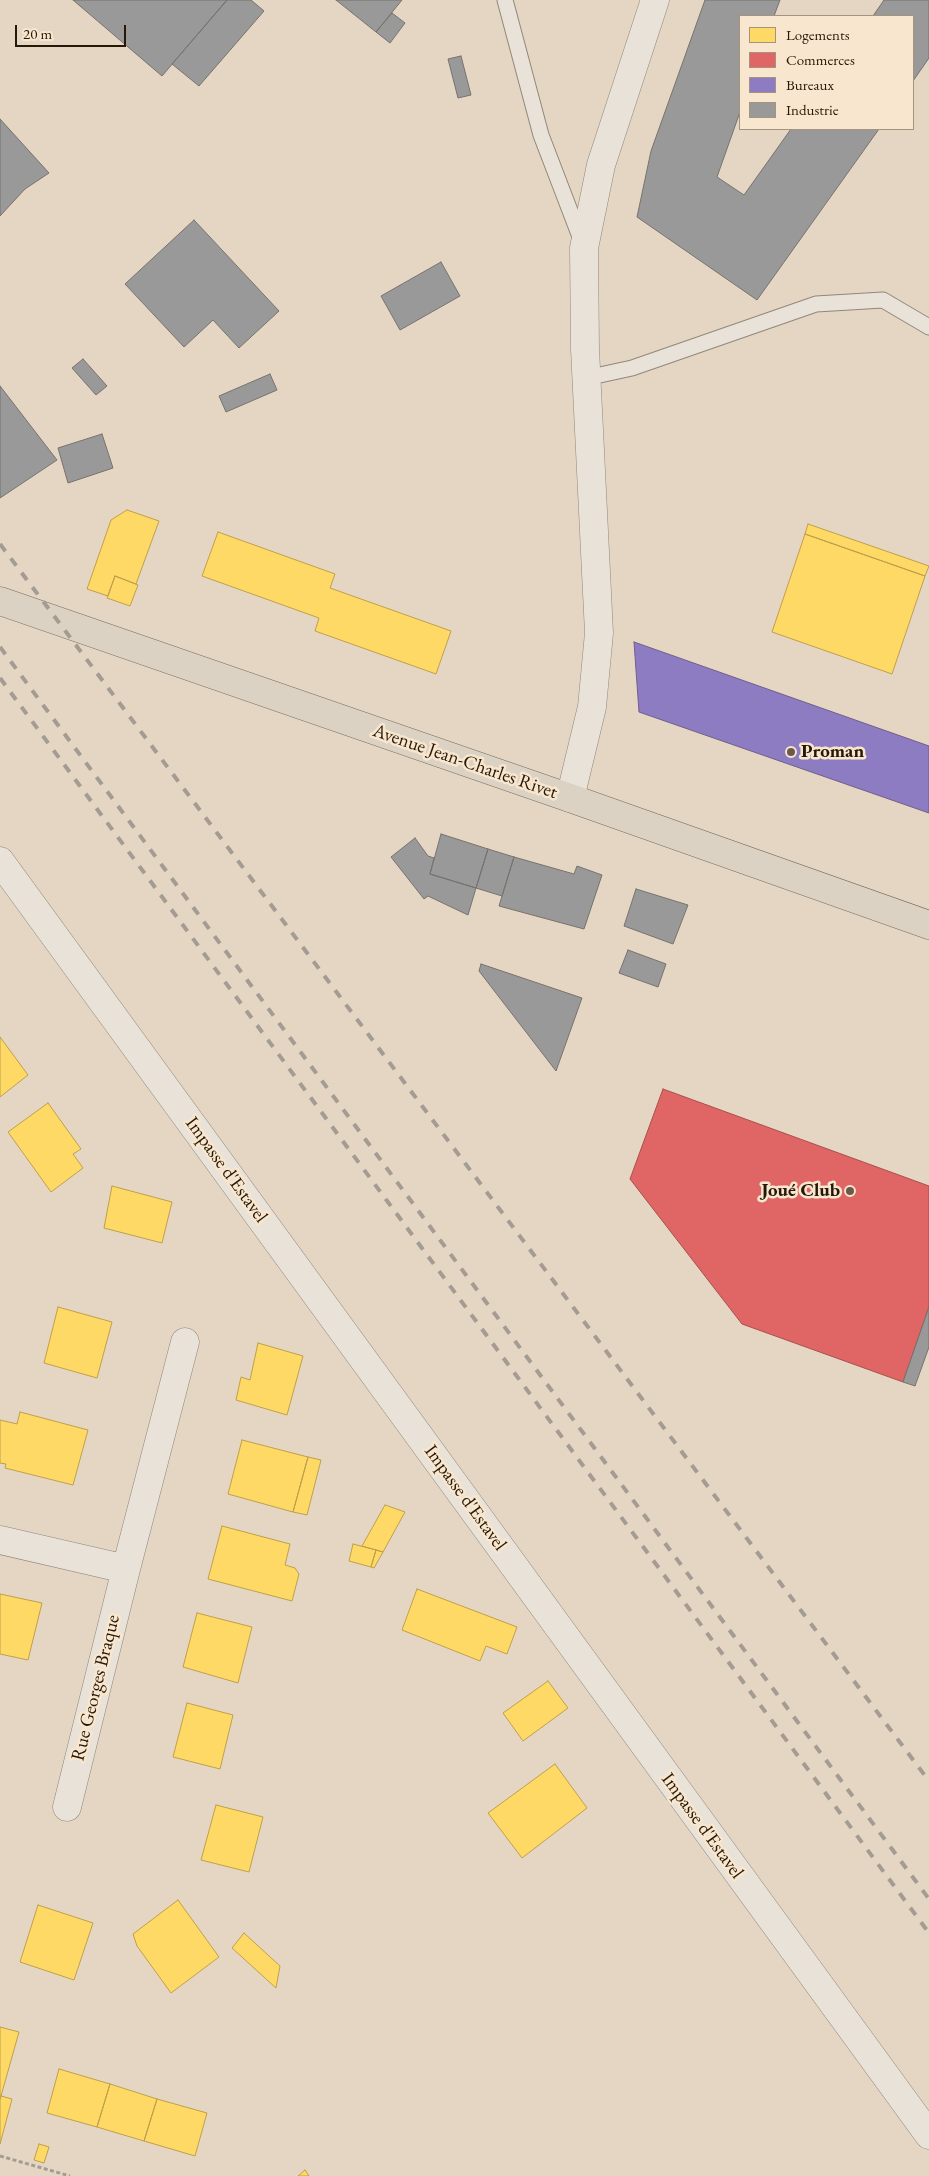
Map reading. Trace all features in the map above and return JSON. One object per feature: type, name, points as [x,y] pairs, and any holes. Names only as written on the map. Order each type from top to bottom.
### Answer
[{"type":"main road","name":"Avenue Jean-Charles Rivet","points":[[0,601],[570,798],[929,925]]},
{"type":"street","points":[[570,798],[592,708],[599,633],[586,378],[584,248],[601,165],[655,0]]},
{"type":"street","name":"Impasse d'Estavel","points":[[0,861],[929,2135]]},
{"type":"street","name":"Rue Georges Braque","points":[[67,1807],[185,1342]]},
{"type":"street","points":[[0,1540],[126,1569]]},
{"type":"lane","points":[[505,0],[541,135],[584,248]]},
{"type":"lane","points":[[586,378],[632,368],[816,304],[883,300],[929,327]]},
{"type":"path","points":[[0,2156],[70,2176]]},
{"type":"building: Logements","points":[[127,510],[159,521],[136,584],[115,576],[108,596],[87,589],[111,520]]},
{"type":"building: Logements","points":[[808,524],[929,566],[925,576],[805,534]]},
{"type":"building: Logements","points":[[218,532],[335,574],[330,588],[451,631],[436,674],[315,631],[319,618],[202,576]]},
{"type":"building: Logements","points":[[805,534],[925,576],[892,674],[772,632]]},
{"type":"building: Logements","points":[[115,576],[138,585],[130,606],[107,598]]},
{"type":"building: Logements","points":[[0,1037],[28,1075],[0,1097]]},
{"type":"building: Logements","points":[[48,1103],[81,1149],[73,1154],[83,1168],[51,1192],[8,1132]]},
{"type":"building: Logements","points":[[112,1186],[172,1202],[162,1243],[104,1228]]},
{"type":"building: Logements","points":[[58,1307],[112,1322],[97,1378],[44,1363]]},
{"type":"building: Logements","points":[[258,1343],[303,1356],[287,1415],[236,1400],[241,1377],[250,1380]]},
{"type":"building: Logements","points":[[20,1412],[88,1430],[73,1485],[5,1468],[6,1464],[0,1463],[0,1420],[17,1424]]},
{"type":"building: Logements","points":[[242,1440],[308,1457],[293,1512],[228,1494]]},
{"type":"building: Logements","points":[[308,1457],[321,1460],[307,1515],[293,1512]]},
{"type":"building: Logements","points":[[385,1505],[405,1512],[383,1552],[362,1546]]},
{"type":"building: Logements","points":[[222,1526],[290,1544],[285,1565],[295,1568],[299,1574],[292,1601],[208,1579]]},
{"type":"building: Logements","points":[[353,1544],[376,1550],[371,1567],[349,1561]]},
{"type":"building: Logements","points":[[376,1550],[383,1552],[374,1568],[371,1567]]},
{"type":"building: Logements","points":[[417,1589],[517,1627],[507,1654],[486,1646],[480,1661],[402,1630]]},
{"type":"building: Logements","points":[[0,1594],[42,1603],[28,1660],[0,1654]]},
{"type":"building: Logements","points":[[197,1613],[252,1627],[238,1683],[183,1667]]},
{"type":"building: Logements","points":[[548,1681],[568,1708],[523,1741],[503,1713]]},
{"type":"building: Logements","points":[[187,1703],[233,1715],[220,1769],[173,1757]]},
{"type":"building: Logements","points":[[555,1764],[587,1808],[522,1858],[488,1813]]},
{"type":"building: Logements","points":[[216,1805],[263,1817],[249,1872],[201,1860]]},
{"type":"building: Logements","points":[[178,1900],[219,1957],[171,1993],[137,1946],[133,1934]]},
{"type":"building: Logements","points":[[38,1905],[93,1923],[74,1980],[20,1962]]},
{"type":"building: Logements","points":[[244,1933],[280,1966],[276,1988],[232,1948]]},
{"type":"building: Logements","points":[[0,2027],[19,2032],[1,2096],[0,2096]]},
{"type":"building: Logements","points":[[59,2069],[110,2084],[97,2127],[47,2113]]},
{"type":"building: Logements","points":[[110,2084],[157,2099],[144,2141],[97,2127]]},
{"type":"building: Logements","points":[[1,2096],[12,2099],[0,2144],[0,2100]]},
{"type":"building: Logements","points":[[157,2099],[207,2113],[195,2156],[144,2141]]},
{"type":"building: Logements","points":[[39,2144],[49,2147],[44,2163],[34,2160]]},
{"type":"building: Logements","points":[[305,2170],[309,2176],[298,2176]]},
{"type":"building: Commerces","points":[[663,1089],[929,1186],[929,1307],[903,1382],[742,1324],[630,1179]]},
{"type":"building: Bureaux","points":[[634,642],[929,746],[929,813],[639,712]]},
{"type":"building: Industrie","points":[[73,0],[227,0],[162,76]]},
{"type":"building: Industrie","points":[[227,0],[251,0],[264,11],[199,86],[172,64]]},
{"type":"building: Industrie","points":[[336,0],[402,0],[376,32]]},
{"type":"building: Industrie","points":[[705,0],[780,0],[774,15],[739,15],[739,115],[717,177],[744,195],[790,130],[878,130],[757,300],[637,217],[651,151]]},
{"type":"building: Industrie","points":[[884,0],[929,0],[929,58],[914,80],[914,15],[874,15]]},
{"type":"building: Industrie","points":[[392,13],[405,23],[390,43],[376,32]]},
{"type":"building: Industrie","points":[[461,56],[471,95],[458,98],[448,59]]},
{"type":"building: Industrie","points":[[0,119],[49,173],[25,189],[0,216]]},
{"type":"building: Industrie","points":[[194,220],[279,311],[239,348],[213,320],[184,347],[125,284]]},
{"type":"building: Industrie","points":[[441,262],[460,296],[400,330],[381,296]]},
{"type":"building: Industrie","points":[[83,359],[107,386],[96,395],[72,368]]},
{"type":"building: Industrie","points":[[270,374],[277,390],[226,412],[219,396]]},
{"type":"building: Industrie","points":[[0,386],[57,460],[0,498]]},
{"type":"building: Industrie","points":[[102,434],[113,468],[68,483],[58,448]]},
{"type":"building: Industrie","points":[[441,834],[488,849],[476,888],[430,874]]},
{"type":"building: Industrie","points":[[415,838],[428,856],[434,858],[430,874],[476,888],[468,915],[428,896],[424,899],[391,857]]},
{"type":"building: Industrie","points":[[488,849],[514,857],[502,896],[476,888]]},
{"type":"building: Industrie","points":[[514,857],[574,874],[577,866],[602,875],[584,929],[499,906]]},
{"type":"building: Industrie","points":[[636,889],[688,905],[673,944],[624,926]]},
{"type":"building: Industrie","points":[[628,950],[666,964],[658,987],[619,973]]},
{"type":"building: Industrie","points":[[481,964],[582,998],[556,1071],[479,971]]},
{"type":"building: Industrie","points":[[929,1307],[929,1347],[915,1386],[903,1382]]},
{"type":"railway","points":[[0,544],[929,1781]]},
{"type":"railway","points":[[0,647],[929,1899]]},
{"type":"railway","points":[[0,678],[929,1933]]},
{"type":"place","name":"Proman","points":[[791,752]]},
{"type":"place","name":"Joué Club","points":[[850,1191]]}]
